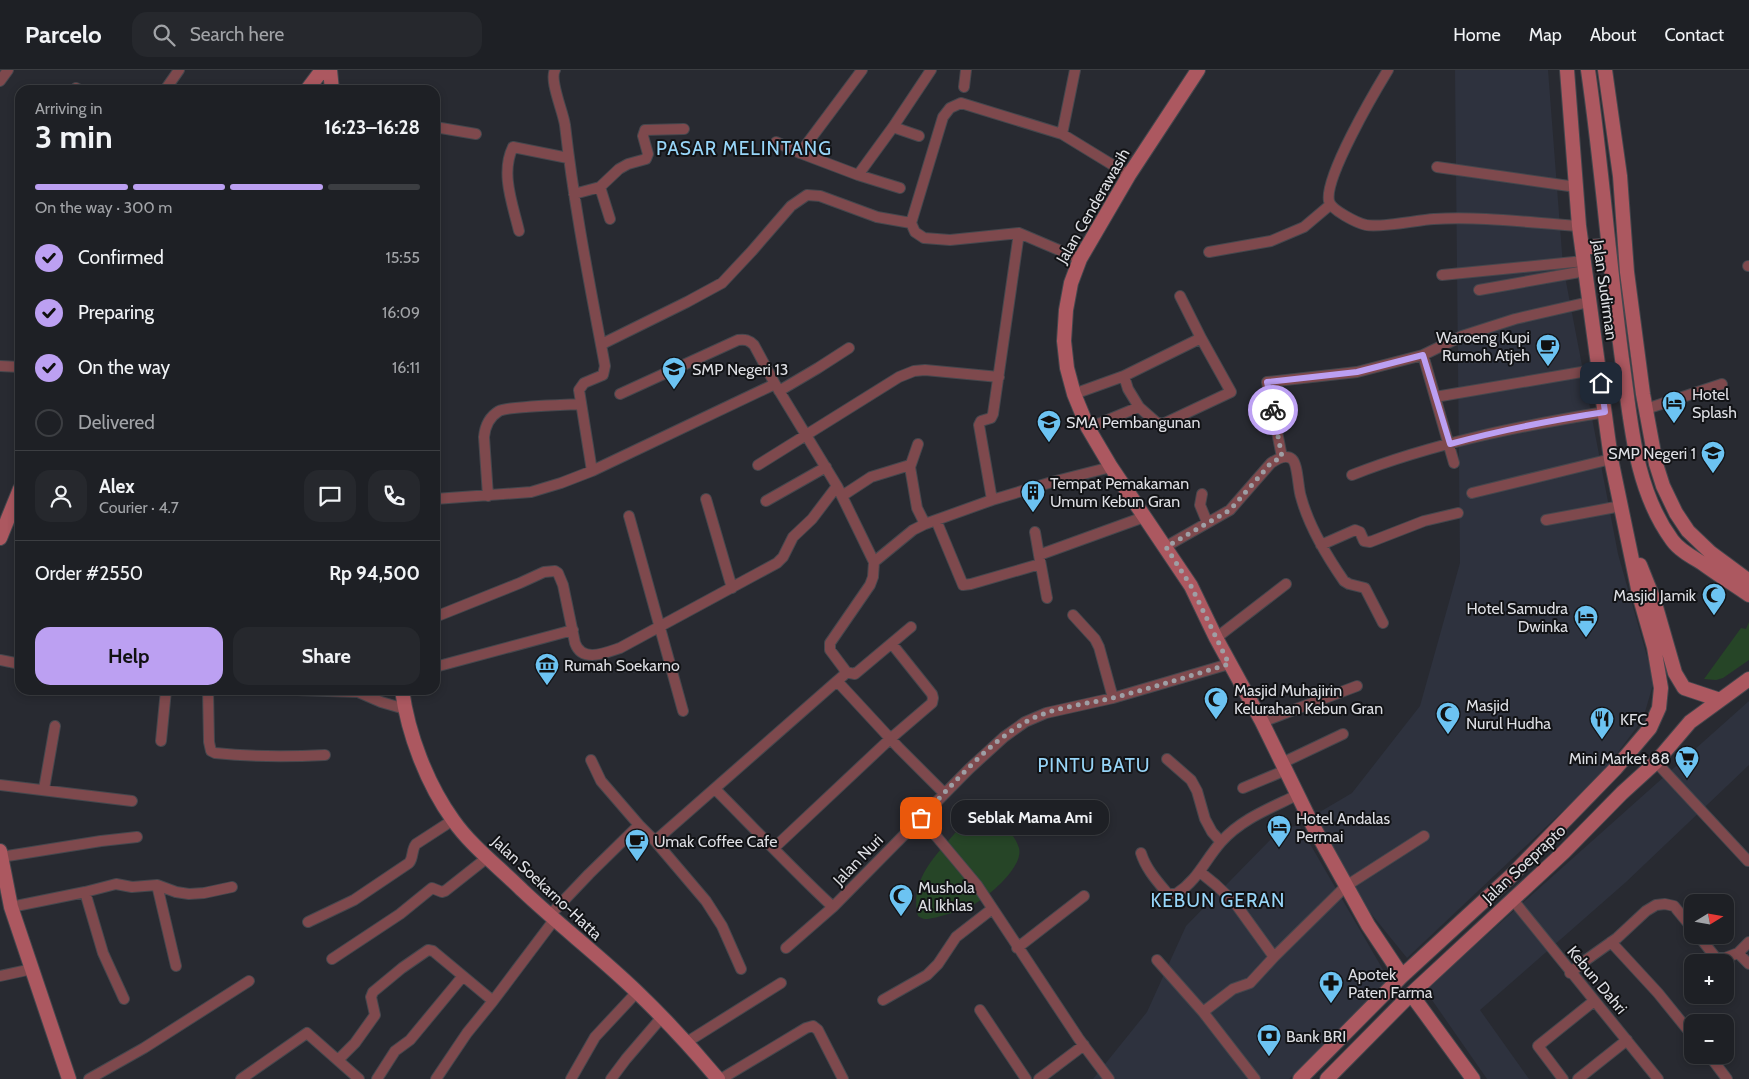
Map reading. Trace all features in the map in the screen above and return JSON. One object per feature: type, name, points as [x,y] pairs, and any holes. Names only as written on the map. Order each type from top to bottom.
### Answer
[{"type":"main road","points":[[311,85],[322,70]]},
{"type":"main road","points":[[330,70],[332,85]]},
{"type":"main road","name":"Jalan Cenderawasih","points":[[1198,70],[1129,175],[1082,254],[1071,283],[1066,310],[1064,341],[1067,368],[1074,394],[1088,428],[1111,467],[1191,586],[1229,664],[1262,722],[1297,795],[1346,886],[1368,925],[1402,976]]},
{"type":"main road","name":"Jalan Sudirman","points":[[1567,70],[1579,226],[1611,459],[1640,598],[1654,647],[1661,688]]},
{"type":"main road","name":"Jalan Sudirman","points":[[1588,70],[1596,124],[1608,245],[1632,428],[1640,471],[1656,514],[1676,544],[1749,594]]},
{"type":"main road","name":"Jalan Sudirman","points":[[1605,70],[1620,176],[1628,272],[1646,409],[1656,464],[1663,486],[1676,513],[1688,531],[1711,553],[1749,581]]},
{"type":"main road","points":[[1583,260],[1608,245]]},
{"type":"main road","points":[[0,538],[15,501]]},
{"type":"main road","points":[[1676,544],[1688,531]]},
{"type":"main road","points":[[1629,546],[1641,567],[1654,600],[1679,683],[1688,690],[1720,700]]},
{"type":"main road","name":"Jalan Soeprapto","points":[[1327,1079],[1411,994],[1656,762],[1690,722],[1749,679]]},
{"type":"main road","name":"Jalan Soeprapto","points":[[1300,1079],[1402,976],[1512,875],[1638,744],[1656,718],[1661,699],[1661,688]]},
{"type":"main road","name":"Jalan Soekarno-Hatta","points":[[403,695],[404,709],[410,729],[428,775],[453,820],[488,857],[552,918],[637,992],[687,1042],[720,1079]]},
{"type":"main road","points":[[1,854],[7,904],[32,969],[69,1079]]},
{"type":"main road","points":[[1411,994],[1473,1079]]},
{"type":"street","points":[[0,81],[8,70]]},
{"type":"street","points":[[168,85],[178,70]]},
{"type":"street","points":[[555,70],[552,80],[564,119],[568,158],[605,366],[605,373],[580,387],[578,394],[592,471]]},
{"type":"street","points":[[800,153],[862,70]]},
{"type":"street","points":[[858,175],[931,70]]},
{"type":"street","points":[[1062,134],[1075,70]]},
{"type":"street","points":[[1388,70],[1344,151],[1328,192],[1330,205],[1353,220],[1367,226],[1464,218],[1579,226]]},
{"type":"street","points":[[963,72],[964,87]]},
{"type":"street","points":[[917,231],[943,117],[950,108],[961,103],[1062,134],[1129,175]]},
{"type":"street","points":[[440,127],[476,134]]},
{"type":"street","points":[[893,127],[918,136]]},
{"type":"street","points":[[574,194],[600,187],[619,169],[628,164],[646,159],[648,154],[642,136],[645,130],[684,129]]},
{"type":"street","points":[[776,142],[858,175],[900,188]]},
{"type":"street","points":[[520,231],[508,184],[508,170],[513,147],[568,158]]},
{"type":"street","points":[[1437,167],[1576,187]]},
{"type":"street","points":[[600,187],[610,219]]},
{"type":"street","points":[[602,344],[722,283],[797,200],[811,194],[917,231],[956,240],[1019,232],[1082,254]]},
{"type":"street","points":[[1209,252],[1263,243],[1278,238],[1304,227],[1330,205]]},
{"type":"street","points":[[992,500],[979,429],[981,421],[992,417],[1019,232]]},
{"type":"street","points":[[1442,275],[1583,260]]},
{"type":"street","points":[[1479,290],[1583,260]]},
{"type":"street","points":[[1124,376],[1128,389],[1139,407],[1156,422],[1162,424],[1231,392],[1180,296]]},
{"type":"street","points":[[1282,457],[1267,382],[1357,372],[1423,355],[1462,336],[1516,319],[1589,302]]},
{"type":"street","points":[[1074,394],[1124,376],[1201,338]]},
{"type":"street","points":[[620,394],[738,340],[744,339],[754,345],[805,435],[837,486],[874,562],[873,577],[870,585],[830,643],[830,650],[845,672]]},
{"type":"street","points":[[440,499],[530,492],[561,483],[592,471],[818,368],[848,348]]},
{"type":"street","points":[[1423,355],[1454,463]]},
{"type":"street","points":[[0,366],[15,366]]},
{"type":"street","points":[[1435,398],[1599,369]]},
{"type":"street","points":[[758,465],[899,377],[914,371],[925,370],[999,377]]},
{"type":"street","points":[[1646,409],[1722,384]]},
{"type":"street","points":[[488,496],[484,437],[490,418],[502,409],[580,404]]},
{"type":"street","points":[[1088,428],[1139,407]]},
{"type":"street","points":[[1352,475],[1376,465],[1472,438],[1556,420],[1605,412]]},
{"type":"street","points":[[918,444],[910,465],[916,500],[925,524]]},
{"type":"street","points":[[1166,547],[1230,510],[1271,463],[1282,457],[1289,458],[1295,462],[1298,488],[1303,504],[1321,544],[1344,581],[1365,588],[1383,623]]},
{"type":"street","points":[[1472,493],[1611,459]]},
{"type":"street","points":[[842,496],[871,477],[910,465]]},
{"type":"street","points":[[766,501],[826,467]]},
{"type":"street","points":[[874,562],[913,530],[925,524],[992,500],[1111,467]]},
{"type":"street","points":[[440,615],[544,572],[554,571],[558,573],[563,585],[578,650],[586,655],[593,655],[620,648],[777,563],[783,557],[793,537],[812,519],[837,486]]},
{"type":"street","points":[[1202,494],[1200,506],[1207,522]]},
{"type":"street","points":[[706,499],[732,588]]},
{"type":"street","points":[[1546,520],[1621,506]]},
{"type":"street","points":[[1321,544],[1355,530],[1360,532],[1364,541],[1370,542],[1424,521],[1458,513]]},
{"type":"street","points":[[630,516],[683,711]]},
{"type":"street","points":[[936,520],[963,585],[1040,559],[1144,517]]},
{"type":"street","points":[[1035,532],[1047,598]]},
{"type":"street","points":[[1216,638],[1286,584]]},
{"type":"street","points":[[1073,615],[1099,647],[1113,698]]},
{"type":"street","points":[[845,672],[855,674],[911,627]]},
{"type":"street","points":[[440,665],[572,630]]},
{"type":"street","points":[[774,848],[890,739],[932,703],[933,698],[892,644]]},
{"type":"street","points":[[0,660],[15,663]]},
{"type":"street","name":"Jalan Nuri","points":[[715,789],[833,907],[944,793],[1004,737],[1025,722],[1046,713],[1113,698],[1229,664]]},
{"type":"street","points":[[654,841],[845,672]]},
{"type":"street","points":[[837,681],[890,739],[944,793]]},
{"type":"street","points":[[1262,722],[1357,686]]},
{"type":"street","points":[[161,741],[166,695]]},
{"type":"street","points":[[208,695],[209,742],[211,751],[247,756],[325,755]]},
{"type":"street","points":[[366,695],[404,709]]},
{"type":"street","points":[[44,789],[55,726]]},
{"type":"street","points":[[1243,788],[1343,734]]},
{"type":"street","points":[[1167,759],[1191,780],[1197,791],[1205,819],[1212,832],[1221,842]]},
{"type":"street","points":[[590,760],[601,781],[706,901],[722,926],[740,969]]},
{"type":"street","points":[[1656,762],[1748,862]]},
{"type":"street","points":[[0,785],[132,801]]},
{"type":"street","points":[[1141,853],[1144,864],[1151,874],[1170,895],[1174,895],[1200,872],[1221,842],[1242,823],[1297,795]]},
{"type":"street","points":[[921,818],[965,869],[1017,948],[1109,1079]]},
{"type":"street","points":[[308,922],[354,900],[409,863],[416,844],[453,820]]},
{"type":"street","points":[[436,1079],[467,1033],[493,1001],[552,918],[589,874],[639,826]]},
{"type":"street","points":[[1203,1012],[1233,989],[1250,983],[1346,886],[1424,836]]},
{"type":"street","points":[[1,854],[137,837]]},
{"type":"street","points":[[332,958],[400,914],[432,888],[442,892],[445,891],[488,857]]},
{"type":"street","points":[[1200,872],[1235,903],[1274,957]]},
{"type":"street","points":[[7,904],[85,892],[116,884],[132,888],[158,885],[176,892],[189,894],[232,887]]},
{"type":"street","points":[[158,885],[176,966]]},
{"type":"street","points":[[85,892],[103,953],[124,999]]},
{"type":"street","points":[[1017,948],[1084,896]]},
{"type":"street","name":"Kebun Dahri","points":[[1512,900],[1658,1079]]},
{"type":"street","points":[[1570,973],[1656,905],[1674,906],[1684,918]]},
{"type":"street","points":[[786,948],[833,907]]},
{"type":"street","points":[[883,1000],[926,975],[938,964],[956,937],[992,909]]},
{"type":"street","points":[[1611,942],[1658,993],[1684,1025]]},
{"type":"street","points":[[1705,944],[1716,958],[1725,958],[1738,953],[1749,942]]},
{"type":"street","points":[[338,1060],[375,1015],[371,997],[373,992],[426,951],[431,950],[493,1001]]},
{"type":"street","points":[[1738,953],[1749,964]]},
{"type":"street","points":[[1157,960],[1203,1012],[1255,1079]]},
{"type":"street","points":[[0,976],[32,969]]},
{"type":"street","points":[[377,1079],[395,1051],[410,1040],[463,976]]},
{"type":"street","points":[[89,1079],[144,1048],[249,981]]},
{"type":"street","points":[[687,1042],[781,983]]},
{"type":"street","points":[[570,1079],[595,1036],[637,992]]},
{"type":"street","points":[[1563,1079],[1538,1046],[1594,1000]]},
{"type":"street","points":[[980,1010],[1026,1079]]},
{"type":"street","points":[[612,1079],[626,1058],[662,1017]]},
{"type":"street","points":[[720,1079],[806,1028],[813,1026],[818,1030],[843,1079]]},
{"type":"street","points":[[241,1079],[306,1034],[310,1035],[359,1079]]},
{"type":"street","points":[[1578,1079],[1627,1040]]},
{"type":"street","points":[[1038,1079],[1084,1045]]},
{"type":"street","points":[[1716,1064],[1728,1079]]},
{"type":"shaded area","points":[[1455,70],[1548,70],[1563,266],[1618,554],[1654,681],[1643,719],[1601,775],[1407,958],[1364,905],[1313,816],[1352,793],[1420,706],[1460,563]]},
{"type":"shaded area","points":[[1749,701],[1749,765],[1626,882],[1480,1010],[1529,1079],[1487,1079],[1425,990]]},
{"type":"shaded area","points":[[1299,825],[1389,980],[1289,1079],[1093,1079],[1147,1012],[1186,926],[1274,836],[1287,828]]},
{"type":"green space","points":[[1749,622],[1749,660],[1723,678],[1716,680],[1704,679],[1741,628],[1746,629]]},
{"type":"green space","points":[[995,819],[1012,835],[1019,848],[1016,864],[1004,881],[969,907],[929,919],[918,916],[916,905],[919,885],[934,857],[961,827],[973,822]]},
{"type":"way so far","points":[[921,818],[994,745],[1025,722],[1046,713],[1113,698],[1229,664],[1191,586],[1166,547],[1230,510],[1253,486],[1271,463],[1282,457],[1273,410]]},
{"type":"place","name":"Waroeng Kupi Rumoh Atjeh","points":[[1548,367]]},
{"type":"place","name":"SMP Negeri 13","points":[[674,390]]},
{"type":"place","name":"Hotel Splash","points":[[1674,424]]},
{"type":"place","name":"SMA Pembangunan","points":[[1049,443]]},
{"type":"place","name":"SMP Negeri 1","points":[[1713,474]]},
{"type":"place","name":"Tempat Pemakaman Umum Kebun Gran","points":[[1033,513]]},
{"type":"place","name":"Masjid Jamik","points":[[1714,616]]},
{"type":"place","name":"Hotel Samudra Dwinka","points":[[1586,638]]},
{"type":"place","name":"Rumah Soekarno","points":[[547,686]]},
{"type":"place","name":"Masjid Muhajirin Kelurahan Kebun Gran","points":[[1216,720]]},
{"type":"place","name":"Masjid Nurul Hudha","points":[[1448,735]]},
{"type":"place","name":"KFC","points":[[1602,740]]},
{"type":"place","name":"Mini Market 88","points":[[1687,779]]},
{"type":"place","name":"Seblak Mama Ami","points":[[921,818]]},
{"type":"place","name":"Hotel Andalas Permai","points":[[1279,848]]},
{"type":"place","name":"Umak Coffee Cafe","points":[[637,862]]},
{"type":"place","name":"Mushola Al Ikhlas","points":[[901,917]]},
{"type":"place","name":"Apotek Paten Farma","points":[[1331,1004]]},
{"type":"place","name":"Bank BRI","points":[[1269,1057]]},
{"type":"district","name":"PASAR MELINTANG","points":[[744,148]]},
{"type":"district","name":"PINTU BATU","points":[[1094,765]]},
{"type":"district","name":"KEBUN GERAN","points":[[1218,900]]},
{"type":"route","points":[[1273,410],[1267,382],[1357,372],[1423,355],[1450,444],[1556,420],[1605,412],[1601,383]]}]
